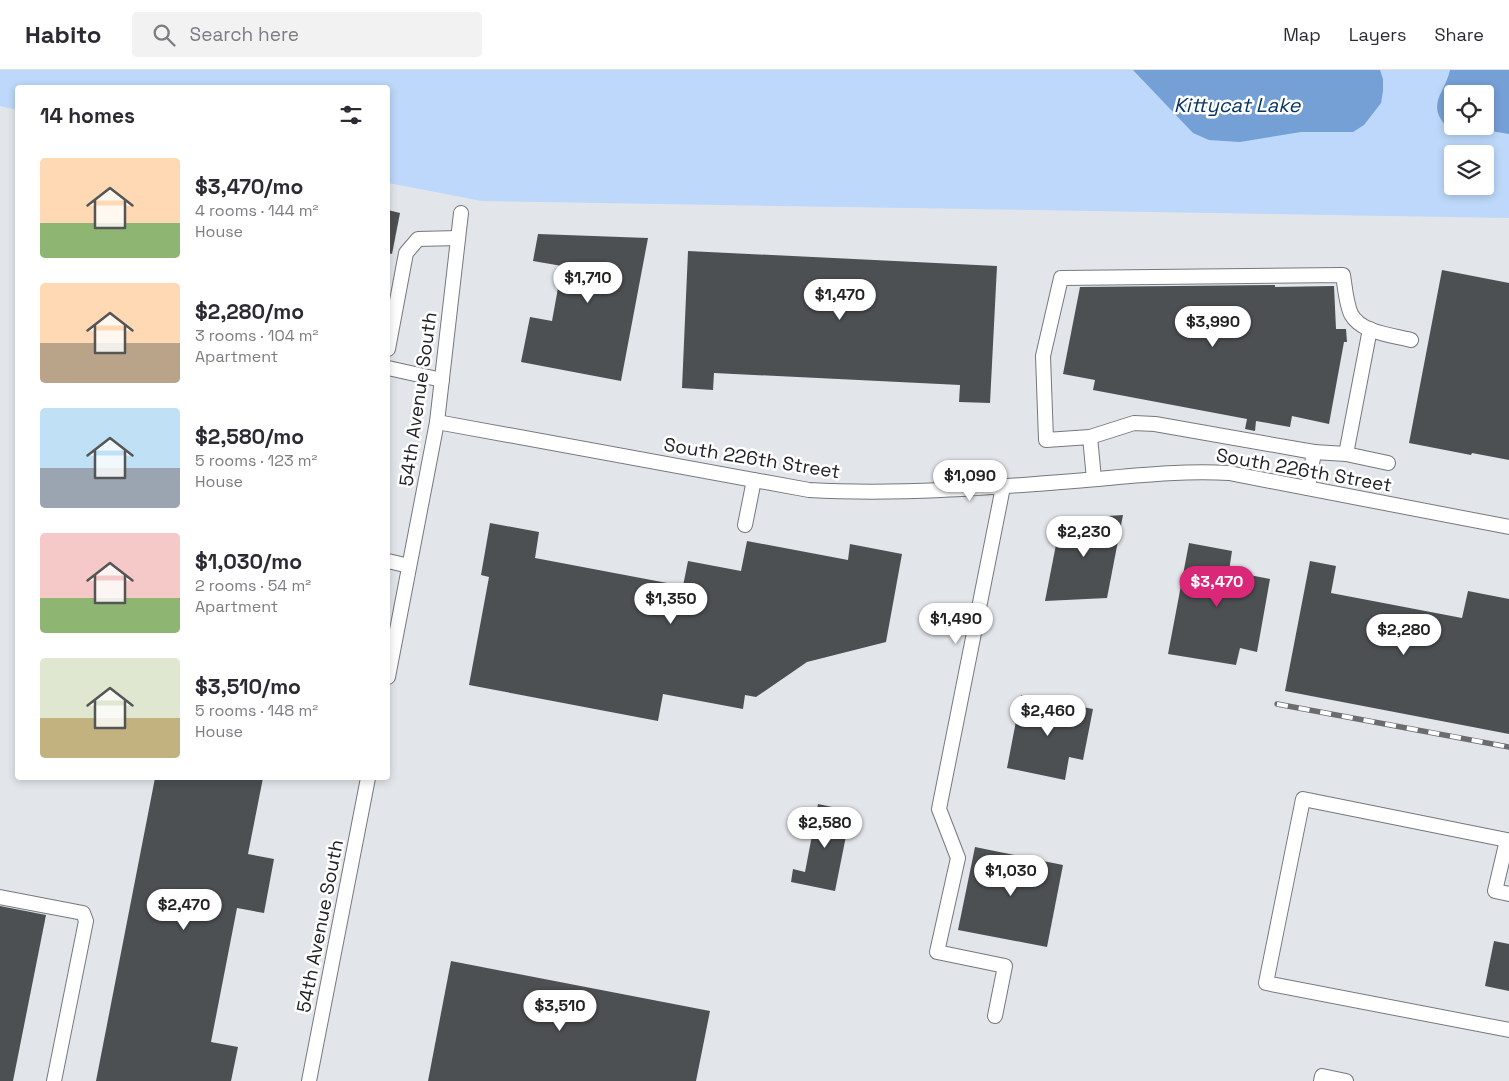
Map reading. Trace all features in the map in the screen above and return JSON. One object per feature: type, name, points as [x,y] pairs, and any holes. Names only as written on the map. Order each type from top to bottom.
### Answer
[{"type":"street","name":"54th Avenue South","points":[[390,666],[437,422],[461,213]]},
{"type":"street","points":[[390,337],[406,253],[418,239],[458,238]]},
{"type":"street","points":[[1388,463],[1346,454],[1314,452],[1155,424],[1134,423],[1090,437],[1046,440],[1043,356],[1060,278],[1343,275],[1351,314],[1358,322],[1370,329],[1411,340]]},
{"type":"street","points":[[1346,454],[1370,329]]},
{"type":"street","points":[[390,368],[442,380]]},
{"type":"street","name":"South 226th Street","points":[[437,422],[809,490],[858,493],[1003,487],[1194,471],[1229,473],[1509,527]]},
{"type":"street","points":[[1090,437],[1094,479]]},
{"type":"street","points":[[1308,488],[1314,452]]},
{"type":"street","points":[[746,525],[754,480]]},
{"type":"street","points":[[995,1016],[1005,966],[937,952],[958,858],[938,810],[1003,487]]},
{"type":"street","points":[[390,562],[409,566]]},
{"type":"street","name":"54th Avenue South","points":[[309,1081],[368,780]]},
{"type":"street","points":[[1509,894],[1495,891],[1507,840],[1303,800],[1266,983],[1509,1030]]},
{"type":"street","points":[[0,897],[83,913],[86,921],[54,1081]]},
{"type":"street","points":[[1321,1081],[1322,1076],[1346,1081]]},
{"type":"shaded area","points":[[0,70],[1509,70],[1509,218],[482,201],[390,183],[390,85],[15,85],[15,110],[0,106]]},
{"type":"water","name":"Kittycat Lake","points":[[1133,70],[1380,70],[1383,79],[1383,91],[1381,103],[1364,125],[1353,132],[1301,132],[1240,142],[1209,140],[1193,133]]},
{"type":"water","points":[[1450,70],[1509,70],[1509,134],[1494,132],[1494,85],[1445,85]]},
{"type":"water","points":[[1444,86],[1444,123],[1438,112],[1438,99]]},
{"type":"building","points":[[390,210],[400,213],[392,254],[390,254]]},
{"type":"building","points":[[538,234],[648,238],[621,381],[521,362],[530,317],[552,321],[562,266],[533,261]]},
{"type":"building","points":[[688,251],[997,266],[990,403],[959,402],[960,385],[714,373],[713,390],[682,388]]},
{"type":"building","points":[[1442,270],[1509,283],[1509,460],[1409,443]]},
{"type":"building","points":[[1275,285],[1275,287],[1334,286],[1336,329],[1346,329],[1347,342],[1344,342],[1329,424],[1292,416],[1290,427],[1256,421],[1255,431],[1245,429],[1247,419],[1093,390],[1095,380],[1063,374],[1080,287]]},
{"type":"building","points":[[1123,515],[1107,598],[1045,601],[1061,519]]},
{"type":"building","points":[[490,523],[539,532],[535,558],[683,586],[688,561],[741,571],[747,541],[848,560],[850,544],[902,554],[886,642],[807,662],[756,697],[745,695],[743,709],[663,694],[658,721],[469,685],[489,577],[481,575]]},
{"type":"building","points":[[1189,543],[1232,551],[1229,571],[1270,579],[1257,652],[1240,648],[1236,665],[1168,654]]},
{"type":"building","points":[[1310,561],[1336,566],[1331,593],[1462,618],[1468,591],[1509,599],[1509,734],[1285,691]]},
{"type":"building","points":[[1021,695],[1093,709],[1083,760],[1069,757],[1065,780],[1007,768]]},
{"type":"building","points":[[155,780],[263,780],[248,854],[274,859],[264,913],[237,908],[211,1042],[238,1047],[231,1081],[96,1081]]},
{"type":"building","points":[[818,804],[851,811],[835,891],[791,882],[793,869],[805,872]]},
{"type":"building","points":[[975,847],[1063,865],[1047,947],[958,930]]},
{"type":"building","points":[[0,906],[46,915],[13,1081],[0,1081]]},
{"type":"building","points":[[1494,941],[1509,944],[1509,991],[1485,986]]},
{"type":"building","points":[[451,961],[710,1011],[696,1081],[428,1081]]},
{"type":"railway","points":[[1277,704],[1509,747]]}]
